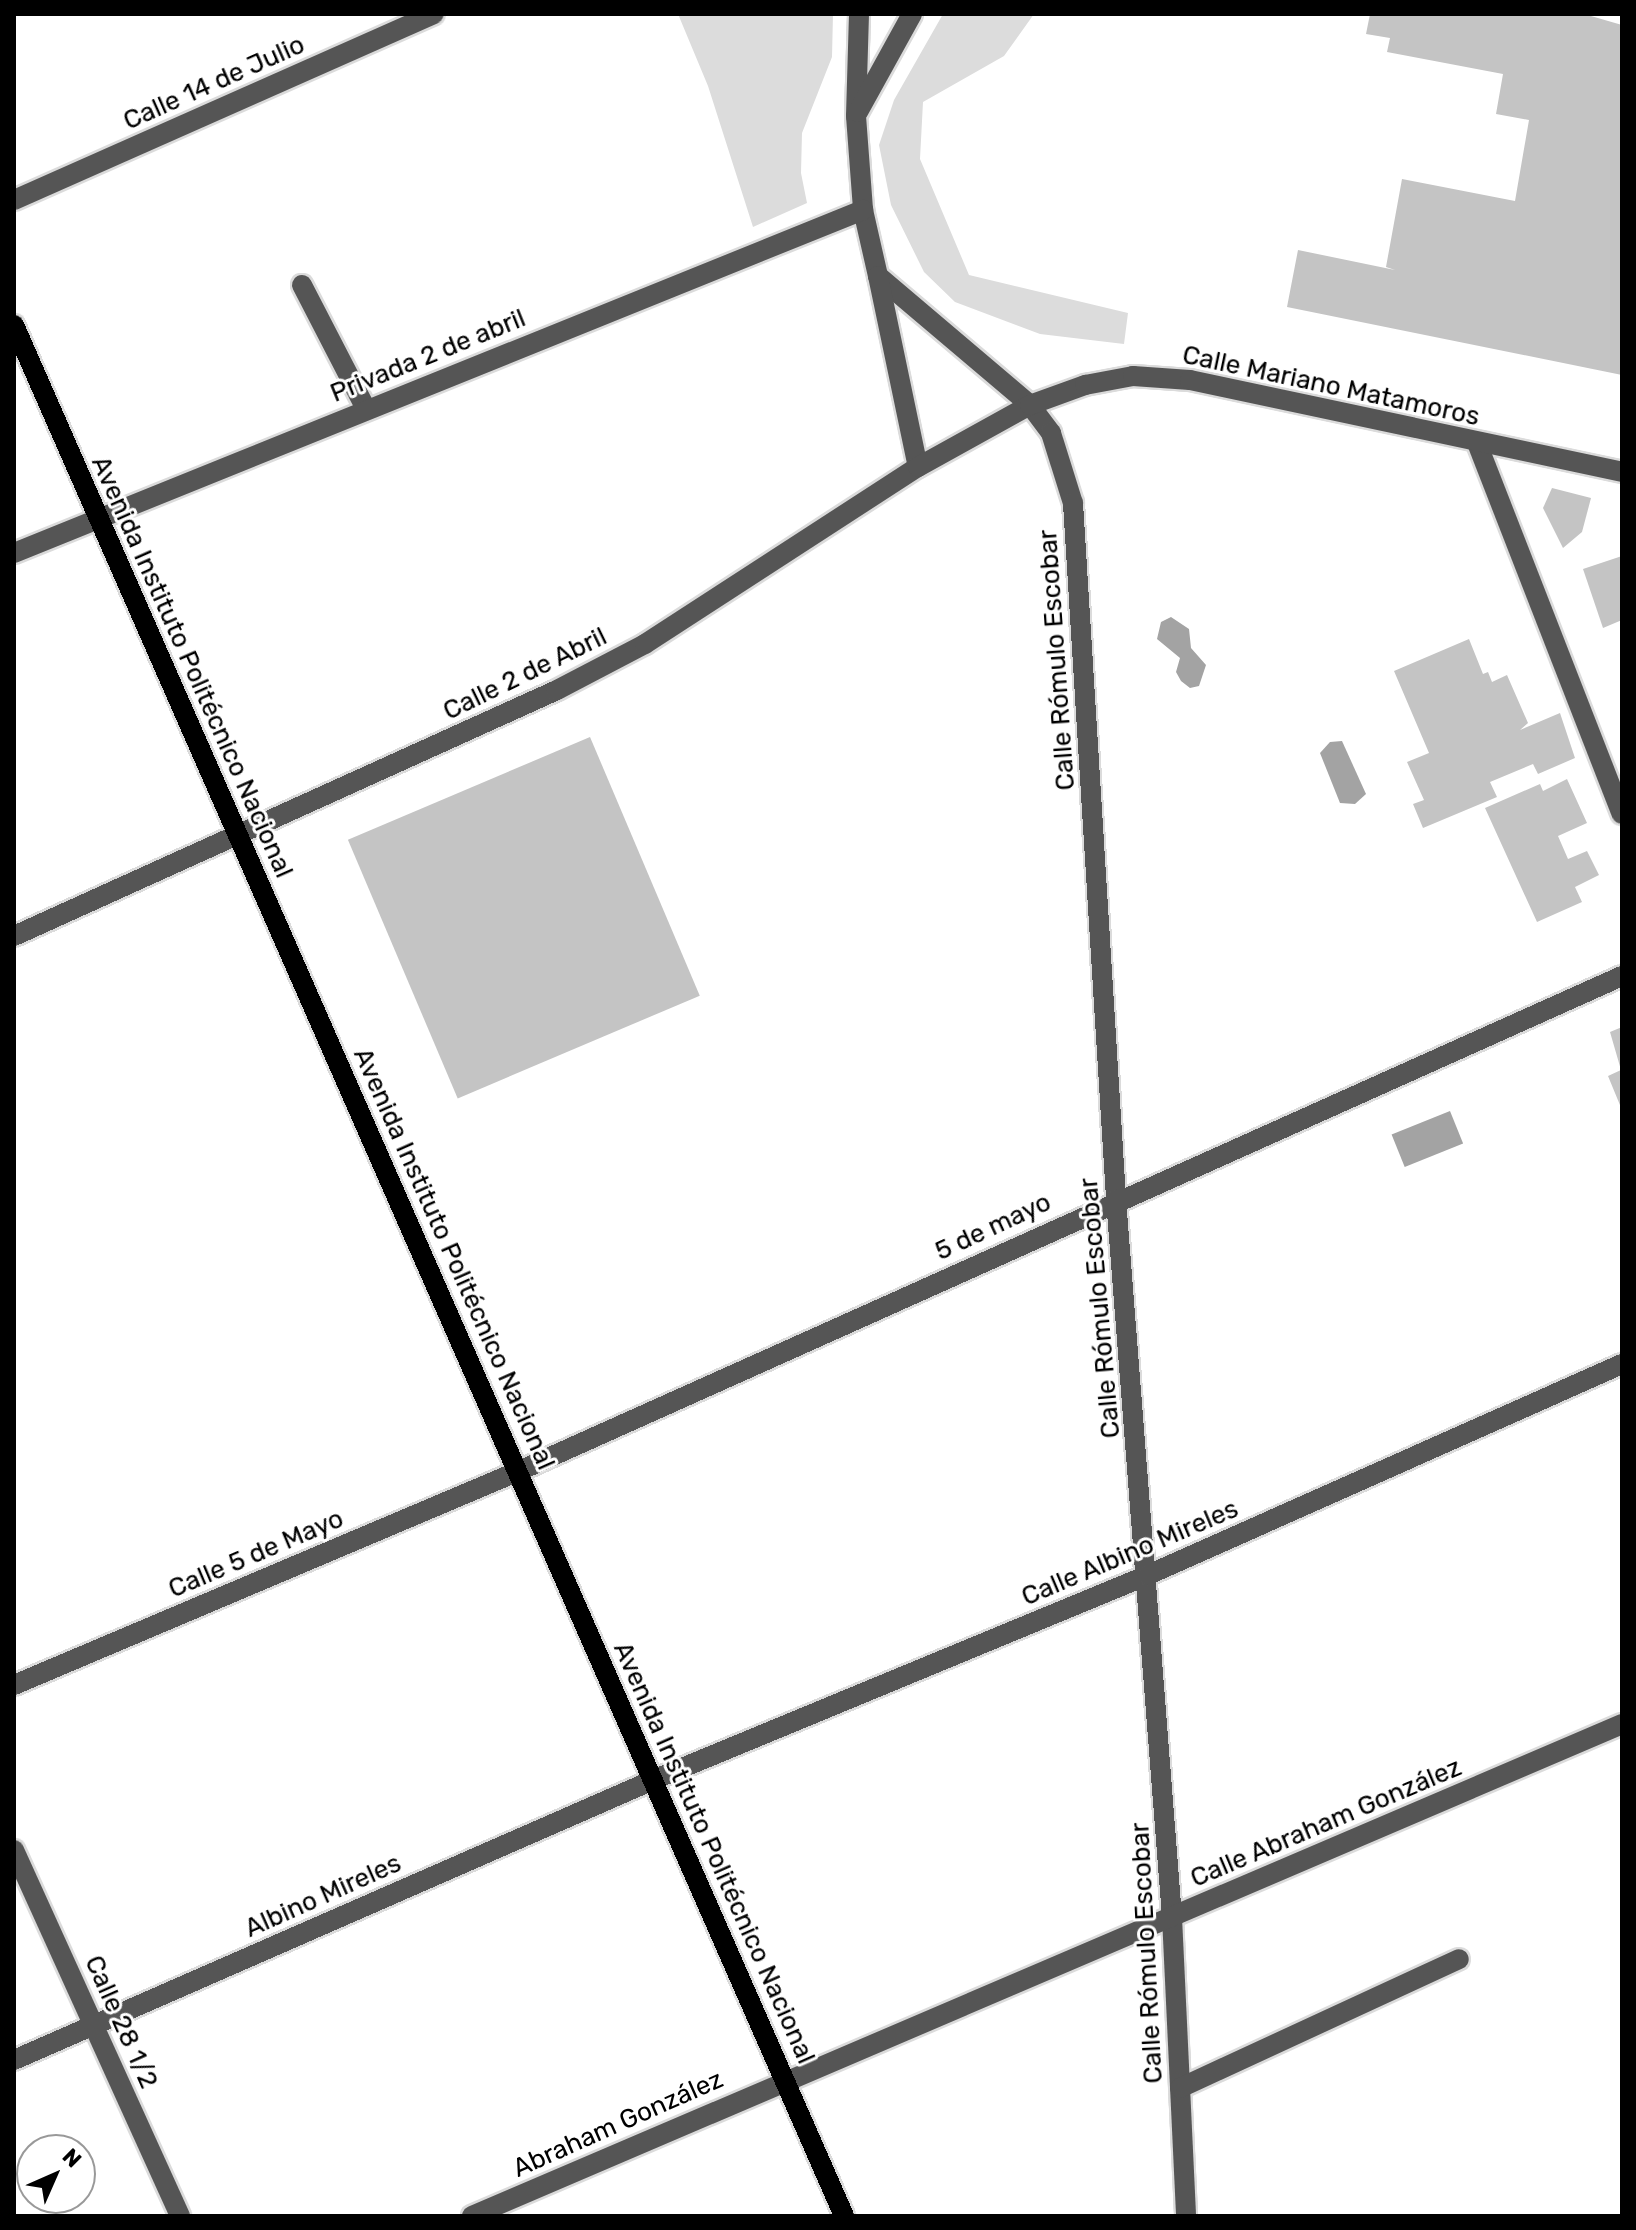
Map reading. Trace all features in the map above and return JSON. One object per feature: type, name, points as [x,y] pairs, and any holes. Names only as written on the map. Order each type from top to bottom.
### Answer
[{"type":"main road","name":"Avenida Instituto Politécnico Nacional","points":[[14,325],[844,2216]]},
{"type":"street","name":"Calle 14 de Julio","points":[[14,200],[434,14]]},
{"type":"street","points":[[859,14],[856,116],[863,210],[918,467]]},
{"type":"street","points":[[856,116],[912,14]]},
{"type":"street","name":"Privada 2 de abril","points":[[14,553],[863,210]]},
{"type":"street","name":"Calle Rómulo Escobar","points":[[878,276],[1030,405],[1051,433],[1073,503],[1116,1199],[1148,1575],[1172,1917],[1186,2216]]},
{"type":"street","name":"Privada 2 de abril","points":[[302,285],[366,409]]},
{"type":"street","name":"Calle Mariano Matamoros","points":[[1030,405],[1085,385],[1133,376],[1190,380],[1622,472]]},
{"type":"street","name":"Calle 2 de Abril","points":[[14,936],[239,836],[645,644],[918,467],[1030,405]]},
{"type":"street","points":[[1477,443],[1622,814]]},
{"type":"street","name":"5 de mayo","points":[[519,1471],[1116,1199],[1622,976]]},
{"type":"street","name":"Calle Albino Mireles","points":[[653,1780],[1148,1575],[1622,1364]]},
{"type":"street","name":"Calle 5 de Mayo","points":[[14,1685],[519,1471]]},
{"type":"street","name":"Calle Abraham González","points":[[784,2079],[1622,1724]]},
{"type":"street","name":"Albino Mireles","points":[[14,2060],[653,1780]]},
{"type":"street","name":"Calle 28 1/2","points":[[14,1850],[180,2216]]},
{"type":"street","points":[[1180,2088],[1459,1959]]},
{"type":"street","name":"Abraham González","points":[[472,2216],[784,2079]]},
{"type":"shaded area","points":[[678,14],[833,14],[832,57],[802,133],[801,173],[807,203],[753,227],[708,86]]},
{"type":"shaded area","points":[[943,14],[1034,14],[1004,56],[923,102],[920,159],[969,275],[1128,313],[1124,344],[1040,334],[955,302],[924,272],[891,205],[879,145],[894,100]]},
{"type":"shaded area","points":[[1171,617],[1189,629],[1191,648],[1206,665],[1199,686],[1190,688],[1181,681],[1176,672],[1180,658],[1157,639],[1161,622]]},
{"type":"shaded area","points":[[1342,741],[1366,794],[1355,804],[1340,803],[1320,753],[1330,742]]},
{"type":"shaded area","points":[[1450,1111],[1463,1143],[1405,1167],[1392,1135]]},
{"type":"building","points":[[1370,14],[1584,14],[1622,25],[1622,375],[1287,307],[1298,250],[1395,270],[1386,267],[1402,179],[1515,201],[1529,120],[1496,114],[1503,74],[1387,52],[1390,38],[1366,34]]},
{"type":"building","points":[[1552,488],[1591,498],[1582,532],[1563,548],[1543,508]]},
{"type":"building","points":[[1622,556],[1622,620],[1603,628],[1583,569]]},
{"type":"building","points":[[1469,639],[1483,674],[1488,672],[1492,682],[1507,675],[1528,723],[1520,730],[1560,713],[1575,758],[1538,774],[1533,764],[1490,782],[1497,797],[1423,828],[1413,804],[1424,800],[1407,762],[1429,753],[1394,671]]},
{"type":"building","points":[[590,737],[700,996],[458,1098],[348,840]]},
{"type":"building","points":[[1567,779],[1587,823],[1558,836],[1568,859],[1587,851],[1599,875],[1575,887],[1582,902],[1537,922],[1485,808],[1540,784],[1543,791]]},
{"type":"building","points":[[1622,1027],[1622,1110],[1608,1076],[1621,1070],[1610,1032]]}]
